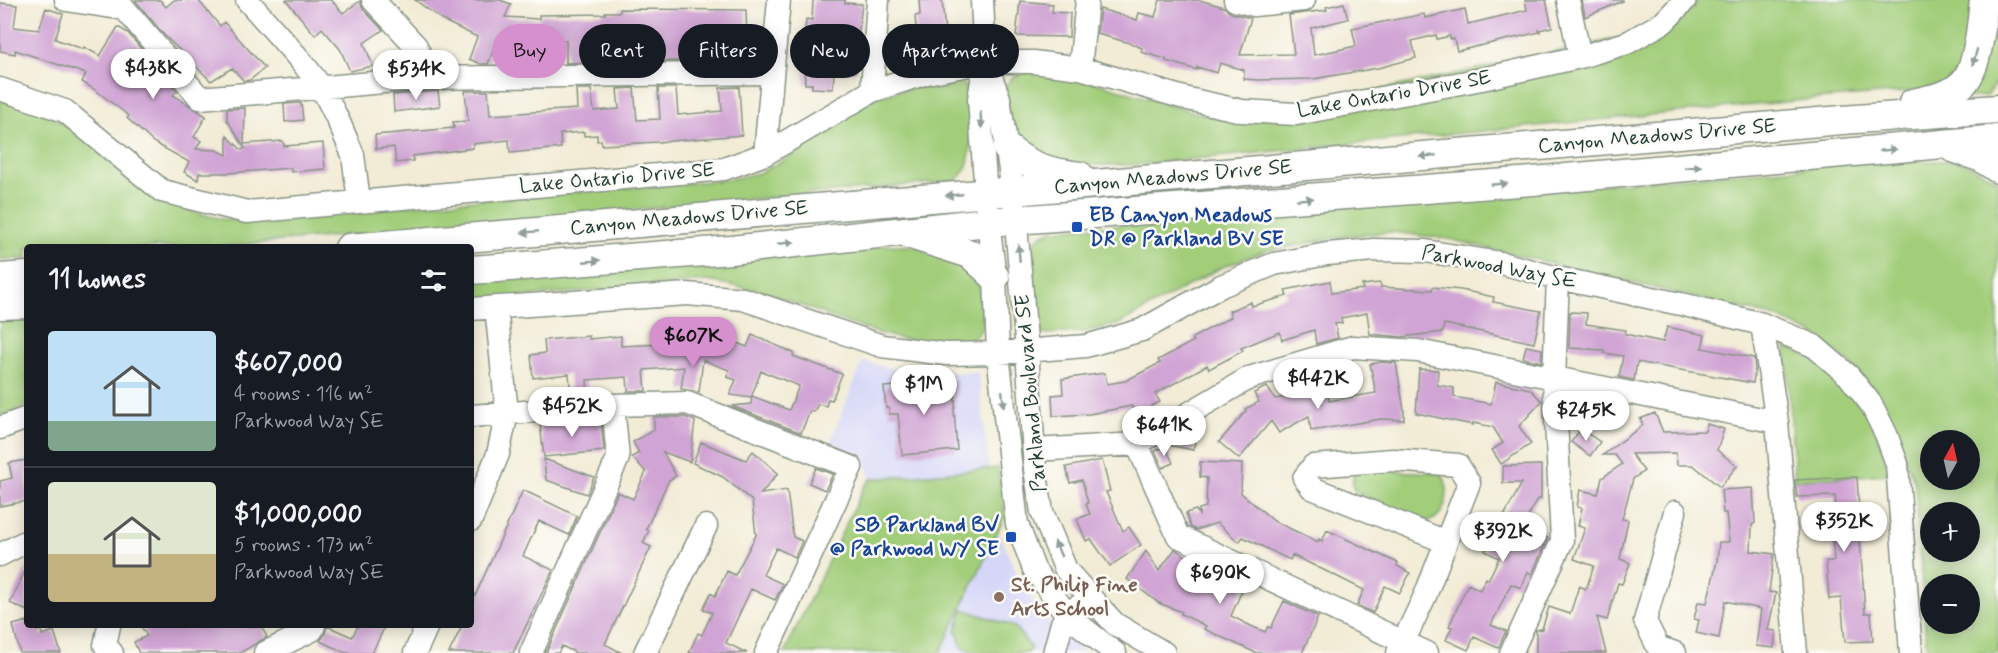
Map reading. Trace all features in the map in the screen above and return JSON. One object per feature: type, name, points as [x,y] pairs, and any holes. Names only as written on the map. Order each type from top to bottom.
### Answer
[{"type":"main road","points":[[1842,120],[1942,97],[1963,84],[1974,63],[1984,0]]},
{"type":"main road","name":"Canyon Meadows Drive SE","points":[[395,244],[1842,120],[1998,109]]},
{"type":"main road","name":"Canyon Meadows Drive SE","points":[[474,270],[731,250],[1002,221],[1522,182],[1998,139]]},
{"type":"main road","points":[[1945,145],[1982,158],[1998,169]]},
{"type":"main road","points":[[1007,148],[1030,165],[1061,174],[1136,182]]},
{"type":"main road","points":[[901,230],[927,241],[970,254],[995,278]]},
{"type":"main road","points":[[0,278],[24,276]]},
{"type":"main road","points":[[0,305],[24,304]]},
{"type":"street","points":[[66,0],[125,9],[200,98],[430,78],[678,74]]},
{"type":"street","points":[[247,0],[322,88],[353,155],[359,201]]},
{"type":"street","points":[[373,0],[416,46],[430,78]]},
{"type":"street","points":[[776,24],[778,0]]},
{"type":"street","points":[[872,91],[878,0]]},
{"type":"street","points":[[982,0],[983,24]]},
{"type":"street","points":[[1080,68],[1087,0]]},
{"type":"street","points":[[1235,0],[1254,5],[1304,0]]},
{"type":"street","points":[[1568,0],[1580,57]]},
{"type":"street","name":"Lake Ontario Drive SE","points":[[1019,62],[1080,68],[1188,99],[1242,111],[1296,114],[1482,79],[1580,57],[1627,43],[1664,22],[1685,0]]},
{"type":"street","points":[[765,154],[771,78]]},
{"type":"street","name":"Lake Ontario Drive SE","points":[[0,89],[65,111],[162,191],[247,212],[724,170],[765,154],[872,91],[912,78]]},
{"type":"street","points":[[982,78],[979,99],[999,191]]},
{"type":"street","points":[[991,78],[999,98],[1007,148],[999,191]]},
{"type":"street","name":"Parkland Boulevard SE","points":[[999,191],[1002,221],[1028,351],[1034,450],[1042,512],[1066,570],[1115,624],[1164,653]]},
{"type":"street","name":"Parkland Boulevard SE","points":[[1002,221],[995,278],[998,353],[1017,524],[1034,569],[1068,615],[1115,653]]},
{"type":"street","name":"Parkwood Way SE","points":[[474,309],[687,294],[744,299],[882,346],[946,354],[998,353],[1086,346],[1142,330],[1221,286],[1274,264],[1327,254],[1374,250],[1425,251],[1501,263],[1558,278],[1685,305],[1762,324],[1814,346],[1849,376],[1871,404],[1886,434],[1897,464],[1911,653]]},
{"type":"street","points":[[1511,653],[1562,541],[1554,379],[1558,278]]},
{"type":"street","points":[[474,513],[498,454],[507,413],[496,307]]},
{"type":"street","points":[[1762,324],[1777,422],[1796,653]]},
{"type":"street","points":[[1034,450],[1137,444],[1250,378],[1353,347],[1418,351],[1777,422]]},
{"type":"street","points":[[474,416],[613,405],[687,403],[851,467],[766,653]]},
{"type":"street","points":[[531,653],[618,458],[613,405]]},
{"type":"street","points":[[0,428],[24,419]]},
{"type":"street","points":[[1137,444],[1178,536],[1401,648],[1427,653]]},
{"type":"street","points":[[1401,648],[1425,596],[1469,483],[1458,465],[1393,460],[1313,466],[1304,478],[1312,488],[1446,542]]},
{"type":"street","points":[[1675,512],[1646,621],[1658,647],[1675,653]]},
{"type":"street","points":[[645,653],[706,526]]},
{"type":"street","points":[[0,555],[24,543]]},
{"type":"street","points":[[1054,653],[1062,623],[1090,597]]},
{"type":"street","points":[[109,628],[105,645],[112,653]]},
{"type":"street","points":[[265,653],[313,628]]},
{"type":"street","points":[[415,653],[425,628]]},
{"type":"shaded area","points":[[863,361],[899,371],[978,373],[989,469],[871,479],[863,456],[829,445]]},
{"type":"shaded area","name":"St. Philip Fine Arts School","points":[[998,532],[1020,580],[1040,613],[1084,653],[941,653]]},
{"type":"green space","points":[[1698,0],[1973,0],[1961,69],[1947,83],[1919,91],[1132,165],[1073,165],[1040,157],[1022,143],[1009,124],[1005,87],[1012,78],[1019,78],[1019,75],[1033,70],[1080,78],[1197,113],[1242,120],[1671,27],[1694,7]]},
{"type":"green space","points":[[1993,33],[1998,81],[1987,96],[1962,98]]},
{"type":"green space","points":[[944,78],[961,82],[969,97],[971,144],[968,162],[955,181],[250,244],[24,244],[24,259],[0,259],[0,100],[42,111],[89,139],[167,202],[196,213],[227,220],[726,180],[759,173],[797,153],[869,100]]},
{"type":"green space","points":[[1884,161],[1964,163],[1998,180],[1998,653],[1927,653],[1926,634],[1980,634],[1980,574],[1921,574],[1921,562],[1980,562],[1980,502],[1920,502],[1920,554],[1915,483],[1882,400],[1850,363],[1815,335],[1777,317],[1449,239],[1392,232],[1346,236],[1265,251],[1220,268],[1119,324],[1084,332],[1041,334],[1035,324],[1029,249],[1041,235],[1053,230]]},
{"type":"green space","points":[[895,245],[928,248],[972,268],[979,284],[984,324],[976,336],[967,340],[950,343],[905,339],[863,328],[770,294],[707,281],[474,301],[474,277]]},
{"type":"green space","points":[[24,313],[24,407],[0,416],[0,314]]},
{"type":"green space","points":[[1786,347],[1816,360],[1847,386],[1874,423],[1889,474],[1795,480]]},
{"type":"green space","points":[[998,468],[1005,516],[940,653],[784,653],[864,487],[871,479]]},
{"type":"green space","points":[[1359,470],[1441,473],[1447,488],[1442,511],[1430,521],[1422,523],[1355,492],[1352,485],[1353,476]]},
{"type":"green space","points":[[963,609],[1015,627],[1031,648],[1028,653],[975,653],[962,647],[956,630]]},
{"type":"building","points":[[135,0],[160,0],[166,7],[174,0],[198,0],[220,26],[224,22],[265,68],[250,80],[244,81],[232,68],[211,81],[164,35]]},
{"type":"building","points":[[286,0],[331,0],[343,13],[360,1],[363,9],[383,30],[364,43],[373,66],[350,71],[340,49],[322,28],[315,35]]},
{"type":"building","points":[[415,0],[500,0],[511,4],[505,17],[539,19],[539,15],[605,14],[605,12],[620,12],[620,9],[746,10],[746,24],[678,24],[678,61],[666,61],[666,24],[579,24],[579,63],[567,63],[567,24],[492,24],[492,54],[488,64],[481,64],[469,59],[477,37],[444,21]]},
{"type":"building","points":[[813,0],[845,0],[845,3],[862,4],[860,24],[806,24],[806,19],[812,20]]},
{"type":"building","points":[[919,0],[942,0],[944,24],[916,24],[915,16],[920,15]]},
{"type":"building","points":[[1160,0],[1199,0],[1224,7],[1231,13],[1251,18],[1240,55],[1294,54],[1289,15],[1327,10],[1326,7],[1344,3],[1348,19],[1311,28],[1314,55],[1356,46],[1352,28],[1424,14],[1425,18],[1465,9],[1468,24],[1527,10],[1525,0],[1546,0],[1552,27],[1539,30],[1540,32],[1457,51],[1454,39],[1450,39],[1450,36],[1437,39],[1436,35],[1412,41],[1416,58],[1378,68],[1313,79],[1258,80],[1244,79],[1244,70],[1220,63],[1217,73],[1197,67],[1197,70],[1141,52],[1142,48],[1130,43],[1097,34],[1100,9],[1137,20],[1139,13],[1155,17]]},
{"type":"building","points":[[1582,0],[1623,0],[1623,1],[1585,17]]},
{"type":"building","points":[[1020,1],[1053,4],[1052,12],[1070,13],[1069,37],[1019,36],[1017,24]]},
{"type":"building","points":[[0,3],[17,5],[14,27],[39,30],[46,8],[63,14],[55,39],[83,49],[84,47],[100,56],[118,27],[128,33],[150,62],[177,91],[173,95],[206,116],[194,137],[201,141],[196,149],[217,150],[227,155],[227,136],[242,150],[245,148],[227,120],[227,109],[245,108],[244,144],[283,141],[284,146],[323,143],[325,169],[291,172],[291,168],[199,173],[198,180],[184,172],[189,162],[153,142],[127,118],[129,116],[82,82],[86,74],[15,50],[15,54],[0,51]]},
{"type":"building","points":[[805,78],[834,78],[833,89],[812,88],[812,84],[805,84]]},
{"type":"building","points":[[739,87],[742,135],[602,145],[601,140],[597,141],[597,135],[584,136],[584,132],[560,134],[561,148],[510,153],[509,140],[473,144],[473,148],[413,156],[413,161],[396,163],[394,147],[376,149],[375,135],[454,128],[453,122],[468,121],[465,91],[488,91],[490,115],[577,109],[576,89],[591,89],[594,111],[619,109],[617,89],[634,88],[637,120],[660,119],[658,88],[676,88],[678,115],[722,111],[720,88]]},
{"type":"building","points":[[438,91],[440,106],[394,112],[393,95]]},
{"type":"building","points":[[301,103],[303,120],[285,122],[284,104]]},
{"type":"building","points":[[1330,281],[1332,293],[1363,289],[1362,285],[1380,283],[1381,287],[1432,290],[1433,287],[1494,297],[1493,302],[1541,311],[1534,343],[1444,324],[1443,332],[1402,337],[1370,334],[1367,313],[1341,318],[1342,323],[1335,324],[1338,338],[1316,344],[1314,330],[1282,340],[1280,332],[1241,348],[1243,351],[1209,369],[1207,365],[1155,394],[1160,402],[1151,406],[1154,418],[1136,429],[1132,406],[1089,414],[1053,416],[1052,395],[1063,394],[1062,379],[1105,373],[1107,384],[1125,381],[1160,363],[1158,360],[1194,341],[1192,338],[1231,317],[1229,311],[1251,302],[1252,306],[1287,296],[1285,290]]},
{"type":"building","points":[[1570,312],[1587,313],[1586,324],[1626,330],[1625,334],[1663,342],[1667,327],[1705,335],[1702,348],[1754,358],[1753,383],[1637,362],[1634,380],[1619,377],[1623,356],[1604,353],[1604,350],[1569,348]]},
{"type":"building","points":[[681,326],[681,330],[732,341],[747,347],[752,335],[794,353],[793,356],[842,374],[832,400],[828,399],[826,406],[818,404],[814,412],[810,411],[801,433],[732,406],[751,404],[752,396],[789,410],[799,386],[761,371],[751,398],[730,395],[736,380],[727,377],[729,370],[703,360],[699,392],[681,389],[684,367],[644,370],[646,391],[628,391],[627,377],[587,380],[588,393],[571,395],[569,374],[533,378],[531,355],[545,353],[544,340],[621,336],[621,346],[661,344],[662,328]]},
{"type":"building","points":[[1526,346],[1542,349],[1541,362],[1523,358]]},
{"type":"building","points":[[1396,363],[1404,420],[1381,419],[1311,431],[1309,416],[1279,433],[1271,421],[1239,459],[1219,442],[1246,411],[1245,409],[1259,402],[1254,393],[1264,388],[1267,387],[1275,399],[1327,390],[1329,401],[1376,393],[1370,364]]},
{"type":"building","points":[[1419,369],[1438,370],[1437,385],[1454,388],[1454,397],[1491,404],[1496,382],[1530,389],[1542,401],[1519,426],[1531,444],[1501,464],[1492,450],[1503,443],[1493,427],[1416,413]]},
{"type":"building","points":[[955,381],[954,409],[957,450],[902,455],[898,414],[889,414],[889,408],[886,408],[884,387]]},
{"type":"building","points":[[1655,413],[1663,432],[1705,431],[1707,424],[1724,429],[1717,450],[1737,466],[1720,487],[1693,465],[1677,465],[1676,453],[1631,454],[1644,471],[1633,479],[1622,519],[1628,520],[1620,559],[1630,563],[1622,584],[1618,583],[1607,620],[1597,617],[1606,653],[1536,653],[1536,630],[1542,629],[1549,607],[1570,614],[1579,586],[1586,589],[1594,566],[1574,559],[1585,528],[1578,526],[1582,508],[1577,507],[1580,490],[1598,494],[1602,478],[1622,464],[1615,455],[1603,455],[1643,425],[1640,419]]},
{"type":"building","points":[[654,417],[685,417],[695,421],[690,462],[663,452],[676,476],[669,480],[646,529],[649,530],[643,543],[651,547],[605,644],[622,653],[576,653],[562,646],[558,653],[546,653],[618,492],[633,499],[646,472],[632,457],[639,453],[633,442],[654,430]]},
{"type":"building","points":[[601,419],[604,451],[544,457],[540,424]]},
{"type":"building","points":[[1581,429],[1600,442],[1590,456],[1571,442]]},
{"type":"building","points":[[1185,436],[1196,438],[1193,450],[1168,445]]},
{"type":"building","points":[[701,442],[746,460],[753,451],[778,473],[761,494],[787,490],[793,537],[802,541],[795,557],[776,548],[763,575],[783,584],[775,600],[751,589],[726,643],[747,653],[689,653],[698,633],[702,635],[712,613],[703,609],[711,593],[715,596],[727,571],[735,575],[756,535],[752,501],[723,477],[693,463]]},
{"type":"building","points":[[1165,446],[1173,463],[1163,468],[1155,451]]},
{"type":"building","points":[[544,459],[594,477],[587,494],[546,480]]},
{"type":"building","points":[[24,460],[24,502],[0,506],[0,481],[12,478],[9,463]]},
{"type":"building","points":[[1102,460],[1110,491],[1106,492],[1123,531],[1129,527],[1141,545],[1110,566],[1091,539],[1086,541],[1077,519],[1090,514],[1082,480],[1070,483],[1066,467]]},
{"type":"building","points":[[1200,462],[1242,464],[1241,493],[1274,521],[1318,542],[1319,539],[1322,541],[1327,530],[1398,563],[1397,566],[1410,573],[1400,593],[1385,586],[1373,613],[1357,605],[1364,590],[1292,555],[1290,560],[1243,537],[1239,542],[1217,523],[1196,530],[1190,527],[1186,513],[1196,510],[1199,515],[1199,509],[1206,507],[1207,478],[1200,477]]},
{"type":"building","points":[[1541,465],[1541,499],[1537,499],[1524,525],[1548,538],[1532,574],[1528,572],[1521,588],[1511,584],[1491,625],[1506,631],[1498,648],[1474,637],[1468,650],[1446,640],[1452,627],[1449,626],[1468,584],[1480,590],[1499,558],[1485,551],[1522,483],[1503,483],[1503,466]]},
{"type":"building","points":[[816,468],[833,474],[825,490],[809,483]]},
{"type":"building","points":[[1857,477],[1865,613],[1871,613],[1873,641],[1845,642],[1841,598],[1829,599],[1826,561],[1834,561],[1831,521],[1837,520],[1835,496],[1797,497],[1795,480]]},
{"type":"building","points":[[1753,488],[1755,523],[1752,525],[1751,551],[1774,554],[1769,592],[1776,593],[1768,630],[1776,631],[1774,648],[1756,646],[1761,609],[1725,601],[1719,638],[1696,633],[1699,620],[1694,619],[1698,602],[1707,603],[1719,542],[1729,542],[1721,490]]},
{"type":"building","points":[[523,490],[577,516],[569,535],[539,521],[523,556],[553,570],[513,653],[449,653],[461,628],[474,628],[474,598]]},
{"type":"building","points":[[1175,549],[1208,571],[1210,566],[1245,583],[1231,616],[1253,627],[1265,632],[1268,627],[1271,628],[1284,601],[1318,617],[1302,653],[1256,653],[1204,629],[1206,626],[1181,614],[1182,612],[1159,603],[1127,579],[1146,551],[1159,571]]},
{"type":"building","points":[[24,573],[24,610],[10,603]]},
{"type":"building","points":[[24,622],[24,628],[41,630],[42,635],[54,631],[61,653],[20,653],[13,625]]},
{"type":"building","points":[[142,628],[262,628],[267,637],[240,653],[139,653],[134,642],[147,636]]},
{"type":"building","points":[[326,628],[352,637],[357,628],[384,628],[372,653],[346,653],[320,641]]},
{"type":"place","name":"EB Canyon Meadows DR @ Parkland BV SE","points":[[1077,227]]},
{"type":"place","name":"SB Parkland BV @ Parkwood WY SE","points":[[1011,537]]},
{"type":"place","name":"St. Philip Fine Arts School","points":[[999,597]]}]
